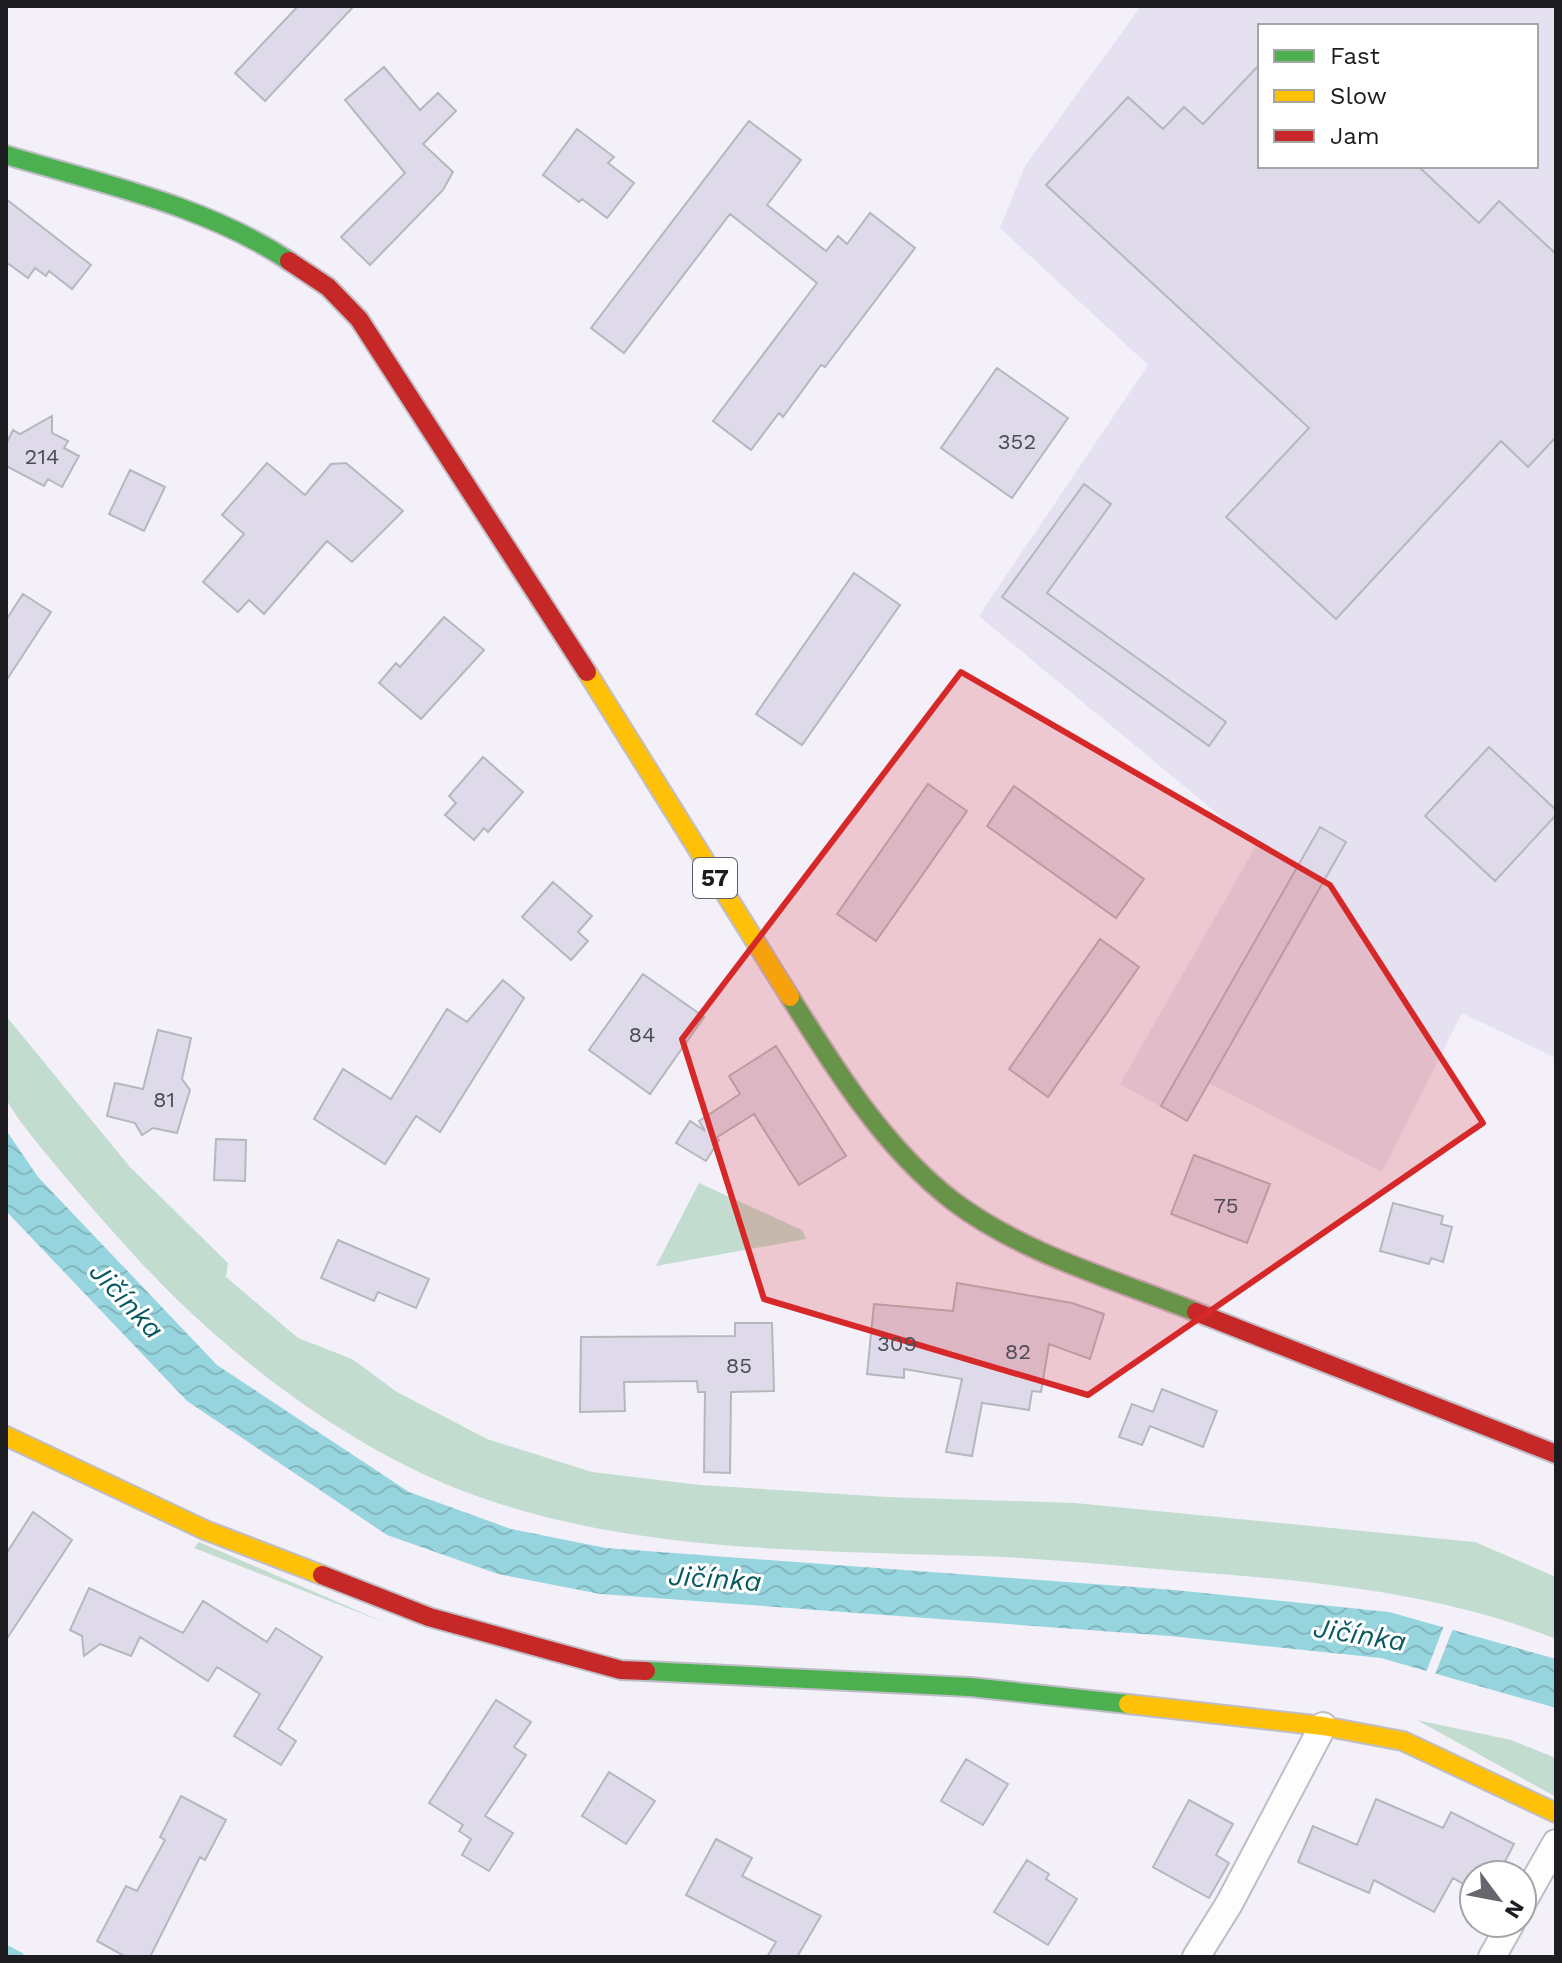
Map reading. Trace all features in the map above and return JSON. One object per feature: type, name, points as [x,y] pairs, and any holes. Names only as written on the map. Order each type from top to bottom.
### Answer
[{"type":"main road","name":"57","points":[[6,155],[176,206],[256,239],[328,287],[359,319],[475,494],[824,1052],[883,1132],[953,1201],[1038,1249],[1556,1454]]},
{"type":"main road","points":[[6,1436],[205,1530],[429,1617],[621,1670],[970,1687],[1323,1726],[1403,1741],[1556,1813]]},
{"type":"street","points":[[1196,1957],[1229,1904],[1323,1726]]},
{"type":"street","points":[[1538,1875],[1556,1843]]},
{"type":"street","points":[[1492,1957],[1502,1939]]},
{"type":"highlighted area","points":[[961,672],[1330,885],[1483,1123],[1088,1395],[764,1299],[682,1039]]},
{"type":"shaded area","points":[[1141,6],[1556,6],[1556,1058],[1462,1013],[1382,1172],[1209,1083],[1187,1121],[1120,1084],[1256,846],[979,616],[1148,365],[1000,228],[1025,166]]},
{"type":"green space","points":[[6,1016],[130,1167],[228,1263],[226,1277],[298,1338],[352,1359],[397,1392],[487,1439],[592,1472],[700,1485],[887,1497],[1075,1503],[1475,1542],[1556,1577],[1556,1639],[1468,1610],[1332,1585],[1031,1558],[780,1549],[648,1537],[584,1526],[520,1510],[458,1489],[374,1449],[292,1396],[216,1336],[149,1271],[12,1110],[5,1087]]},
{"type":"green space","points":[[699,1183],[802,1230],[806,1239],[656,1266]]},
{"type":"green space","points":[[199,1542],[386,1623],[194,1548]]},
{"type":"green space","points":[[1417,1720],[1511,1740],[1556,1758],[1556,1797]]},
{"type":"water","name":"Jičínka","points":[[6,1130],[38,1177],[217,1365],[409,1492],[511,1529],[606,1548],[1174,1590],[1389,1612],[1556,1659],[1556,1708],[1381,1658],[1170,1636],[600,1594],[498,1574],[387,1535],[187,1401],[6,1211]]},
{"type":"pier","points":[[1445,1623],[1454,1626],[1434,1677],[1425,1675]]},
{"type":"building","points":[[298,6],[354,6],[265,101],[235,73]]},
{"type":"building","points":[[1258,66],[1258,168],[1420,168],[1479,223],[1499,201],[1556,254],[1556,437],[1528,467],[1501,441],[1336,619],[1226,517],[1309,428],[1046,185],[1128,97],[1163,129],[1184,107],[1203,124]]},
{"type":"building","points":[[384,67],[420,110],[438,93],[456,111],[423,144],[453,172],[443,190],[370,265],[341,237],[405,173],[345,100]]},
{"type":"building","points":[[749,121],[801,160],[767,205],[826,251],[838,236],[847,244],[870,213],[915,248],[825,367],[821,365],[783,417],[779,413],[751,450],[713,421],[817,283],[730,214],[624,353],[591,328]]},
{"type":"building","points":[[577,129],[614,157],[608,163],[634,183],[607,218],[543,175]]},
{"type":"building","points":[[6,199],[91,265],[72,289],[49,271],[46,276],[35,268],[28,278],[6,262]]},
{"type":"building","points":[[997,368],[1068,418],[1012,498],[941,448]]},
{"type":"building","points":[[52,416],[52,433],[68,441],[64,448],[79,456],[62,487],[48,479],[44,486],[6,466],[6,444],[13,430],[20,434]]},
{"type":"building","points":[[267,463],[305,495],[331,464],[346,463],[403,511],[352,562],[327,541],[264,614],[249,600],[238,612],[203,582],[244,534],[222,515]]},
{"type":"building","points":[[130,470],[165,487],[144,531],[109,514]]},
{"type":"building","points":[[1084,484],[1111,504],[1047,593],[1226,722],[1209,746],[1002,597]]},
{"type":"building","points":[[854,573],[900,605],[802,745],[756,714]]},
{"type":"building","points":[[23,594],[51,612],[6,681],[6,620]]},
{"type":"building","points":[[444,617],[484,650],[421,719],[379,683],[396,663],[400,667]]},
{"type":"building","points":[[1489,747],[1556,810],[1556,815],[1495,881],[1425,816]]},
{"type":"building","points":[[483,757],[523,792],[488,832],[484,828],[474,840],[445,815],[456,803],[449,796]]},
{"type":"building","points":[[928,784],[967,811],[876,941],[837,914]]},
{"type":"building","points":[[1014,786],[1144,879],[1116,918],[987,826]]},
{"type":"building","points":[[1320,827],[1346,842],[1187,1121],[1161,1106]]},
{"type":"building","points":[[553,882],[592,916],[578,932],[588,941],[571,960],[522,917]]},
{"type":"building","points":[[1100,939],[1139,967],[1048,1097],[1009,1069]]},
{"type":"building","points":[[643,974],[704,1017],[650,1094],[589,1050]]},
{"type":"building","points":[[503,980],[524,998],[440,1132],[416,1116],[385,1164],[314,1119],[343,1069],[391,1099],[447,1009],[467,1022]]},
{"type":"building","points":[[158,1030],[191,1038],[182,1079],[190,1090],[177,1133],[153,1128],[142,1135],[135,1123],[107,1116],[115,1083],[143,1089]]},
{"type":"building","points":[[776,1046],[846,1156],[799,1185],[754,1114],[716,1138],[719,1140],[706,1161],[676,1143],[690,1121],[705,1131],[699,1121],[740,1094],[729,1076]]},
{"type":"building","points":[[216,1139],[246,1140],[245,1181],[214,1180]]},
{"type":"building","points":[[1194,1155],[1270,1184],[1247,1243],[1171,1214]]},
{"type":"building","points":[[1393,1203],[1443,1216],[1441,1224],[1452,1227],[1443,1262],[1431,1258],[1429,1264],[1380,1251]]},
{"type":"building","points":[[338,1240],[429,1279],[416,1308],[378,1292],[374,1301],[321,1278]]},
{"type":"building","points":[[957,1283],[1072,1303],[1104,1314],[1090,1359],[1049,1344],[1041,1392],[1032,1391],[1029,1410],[982,1403],[972,1456],[946,1452],[962,1379],[904,1369],[904,1378],[867,1374],[874,1304],[953,1311]]},
{"type":"building","points":[[735,1323],[772,1323],[774,1391],[731,1392],[730,1473],[704,1472],[705,1392],[698,1392],[697,1381],[624,1382],[625,1411],[580,1412],[581,1337],[735,1336]]},
{"type":"building","points":[[1162,1389],[1217,1411],[1203,1447],[1150,1426],[1142,1445],[1119,1437],[1132,1404],[1153,1412]]},
{"type":"building","points":[[33,1512],[72,1540],[6,1640],[6,1554]]},
{"type":"building","points":[[89,1588],[183,1633],[203,1601],[267,1642],[276,1628],[322,1657],[278,1729],[296,1741],[281,1765],[234,1736],[260,1694],[217,1667],[208,1681],[140,1637],[131,1656],[100,1644],[84,1656],[82,1636],[70,1630]]},
{"type":"building","points":[[496,1700],[531,1722],[514,1747],[526,1755],[485,1816],[513,1833],[489,1871],[462,1855],[471,1839],[459,1831],[463,1825],[429,1803]]},
{"type":"building","points":[[966,1759],[1008,1784],[983,1825],[941,1801]]},
{"type":"building","points":[[609,1772],[655,1801],[626,1844],[582,1816]]},
{"type":"building","points":[[181,1796],[226,1820],[205,1860],[200,1857],[150,1957],[126,1957],[97,1941],[126,1886],[137,1891],[165,1840],[160,1837]]},
{"type":"building","points":[[1376,1799],[1443,1828],[1451,1812],[1514,1844],[1506,1859],[1458,1859],[1458,1881],[1453,1878],[1434,1912],[1374,1880],[1369,1893],[1298,1862],[1313,1826],[1357,1845]]},
{"type":"building","points":[[1189,1800],[1233,1824],[1216,1855],[1229,1863],[1209,1898],[1153,1867]]},
{"type":"building","points":[[716,1839],[752,1858],[742,1876],[821,1916],[797,1957],[767,1957],[776,1942],[686,1895]]},
{"type":"building","points":[[1027,1860],[1049,1874],[1046,1879],[1077,1899],[1048,1945],[994,1912]]},
{"type":"waterway","points":[[6,1950],[19,1957]]},
{"type":"traffic: fast","points":[[6,155],[188,210],[257,242],[289,261]]},
{"type":"traffic: fast","points":[[790,997],[862,1106],[905,1157],[953,1201],[980,1220],[1040,1251],[1196,1312]]},
{"type":"traffic: fast","points":[[646,1671],[970,1687],[1128,1704]]},
{"type":"traffic: slow","points":[[587,672],[790,997]]},
{"type":"traffic: slow","points":[[6,1436],[205,1530],[322,1575]]},
{"type":"traffic: slow","points":[[1128,1704],[1323,1726],[1403,1741],[1556,1813]]},
{"type":"traffic: jam","points":[[289,261],[328,287],[359,319],[587,672]]},
{"type":"traffic: jam","points":[[1196,1312],[1556,1454]]},
{"type":"traffic: jam","points":[[322,1575],[429,1617],[621,1670],[646,1671]]}]
